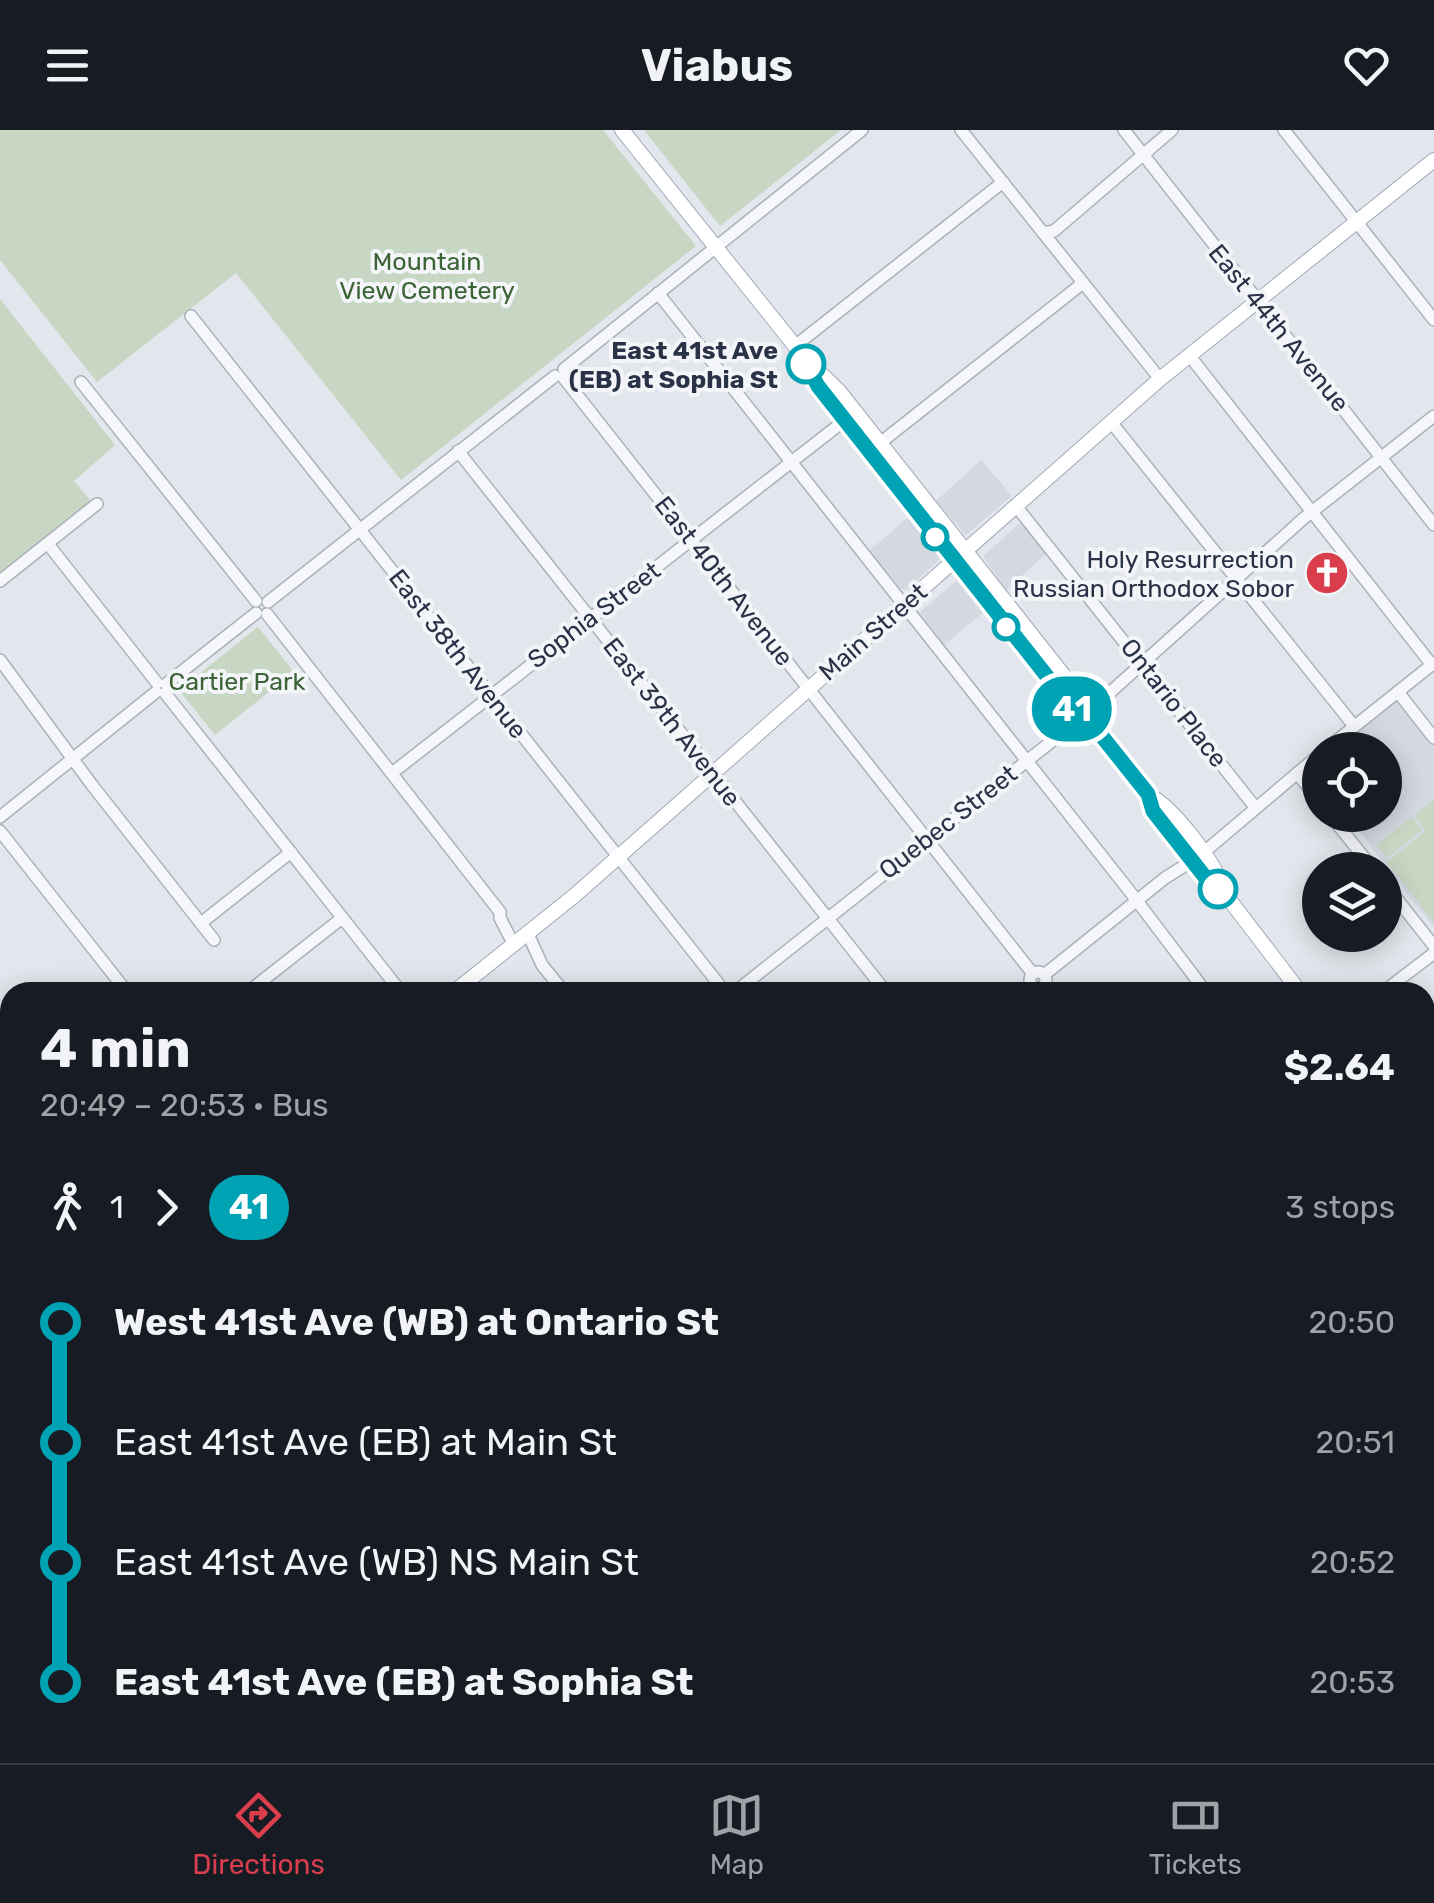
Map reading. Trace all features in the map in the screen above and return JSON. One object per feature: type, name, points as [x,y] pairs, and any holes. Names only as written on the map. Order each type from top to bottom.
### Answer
[{"type":"main road","points":[[622,130],[798,351],[844,421],[960,556]]},
{"type":"main road","name":"Main Street","points":[[467,982],[618,857],[1160,379],[1434,160]]},
{"type":"main road","points":[[798,351],[828,378],[880,443],[1072,708],[1085,715],[1148,794],[1164,803],[1209,882],[1225,894],[1292,982]]},
{"type":"street","points":[[0,816],[458,451],[561,374],[862,130]]},
{"type":"street","points":[[961,130],[1160,379]]},
{"type":"street","name":"East 44th Avenue","points":[[1124,130],[1434,525]]},
{"type":"street","points":[[1044,233],[1054,231],[1172,130]]},
{"type":"street","points":[[1284,130],[1434,320]]},
{"type":"street","points":[[798,351],[1002,182]]},
{"type":"street","points":[[880,443],[1083,282]]},
{"type":"street","points":[[658,292],[1198,982]]},
{"type":"street","name":"East 38th Avenue","points":[[191,316],[716,982]]},
{"type":"street","points":[[1189,356],[1433,664],[1347,732]]},
{"type":"street","name":"East 40th Avenue","points":[[561,374],[1035,982]]},
{"type":"street","points":[[81,382],[500,912],[506,914],[536,964],[542,965],[556,982]]},
{"type":"street","name":"Quebec Street","points":[[748,982],[1085,715],[1312,512],[1434,416]]},
{"type":"street","name":"Sophia Street","points":[[392,773],[844,421]]},
{"type":"street","points":[[1111,422],[1354,726]]},
{"type":"street","name":"East 39th Avenue","points":[[458,451],[878,982]]},
{"type":"street","points":[[0,581],[97,504]]},
{"type":"street","name":"Ontario Place","points":[[1016,506],[1255,807]]},
{"type":"street","points":[[48,544],[394,982]]},
{"type":"street","points":[[0,660],[214,940]]},
{"type":"street","points":[[1398,692],[1434,738]]},
{"type":"street","points":[[1039,982],[1302,769]]},
{"type":"street","points":[[1297,773],[1302,779]]},
{"type":"street","points":[[0,831],[119,982]]},
{"type":"street","points":[[1344,832],[1360,852]]},
{"type":"street","points":[[201,924],[291,852]]},
{"type":"street","points":[[1395,982],[1434,949],[1402,907]]},
{"type":"street","points":[[261,982],[342,918]]},
{"type":"shaded area","points":[[981,460],[1012,496],[966,535],[936,501]]},
{"type":"shaded area","points":[[910,516],[940,556],[907,589],[901,589],[869,551]]},
{"type":"shaded area","points":[[1020,523],[1048,552],[1006,590],[983,556]]},
{"type":"shaded area","points":[[957,580],[984,612],[944,645],[920,612]]},
{"type":"shaded area","points":[[1398,699],[1434,747],[1434,928],[1402,886],[1402,852],[1375,852],[1360,832],[1402,832],[1402,732],[1358,732]]},
{"type":"green space","name":"Mountain View Cemetery","points":[[0,130],[603,130],[696,246],[401,480],[236,273],[97,382],[0,260]]},
{"type":"green space","points":[[644,130],[841,130],[720,226]]},
{"type":"green space","points":[[0,299],[115,445],[74,481],[91,501],[0,573]]},
{"type":"green space","name":"Cartier Park","points":[[258,627],[294,672],[215,735],[179,690]]},
{"type":"green space","points":[[1434,799],[1434,923],[1402,881],[1399,852],[1425,831],[1415,815]]},
{"type":"green space","points":[[1412,817],[1422,830],[1394,852],[1382,852],[1376,845],[1393,832],[1402,832],[1402,825]]},
{"type":"bus line","name":"41","points":[[806,364],[818,386],[954,562],[1072,708],[1085,715],[1148,794],[1153,811],[1218,889]]},
{"type":"place","name":"East 41st Ave (EB) at Sophia St","points":[[806,364]]},
{"type":"place","name":"Holy Resurrection Russian Orthodox Sobor","points":[[1327,573]]}]
